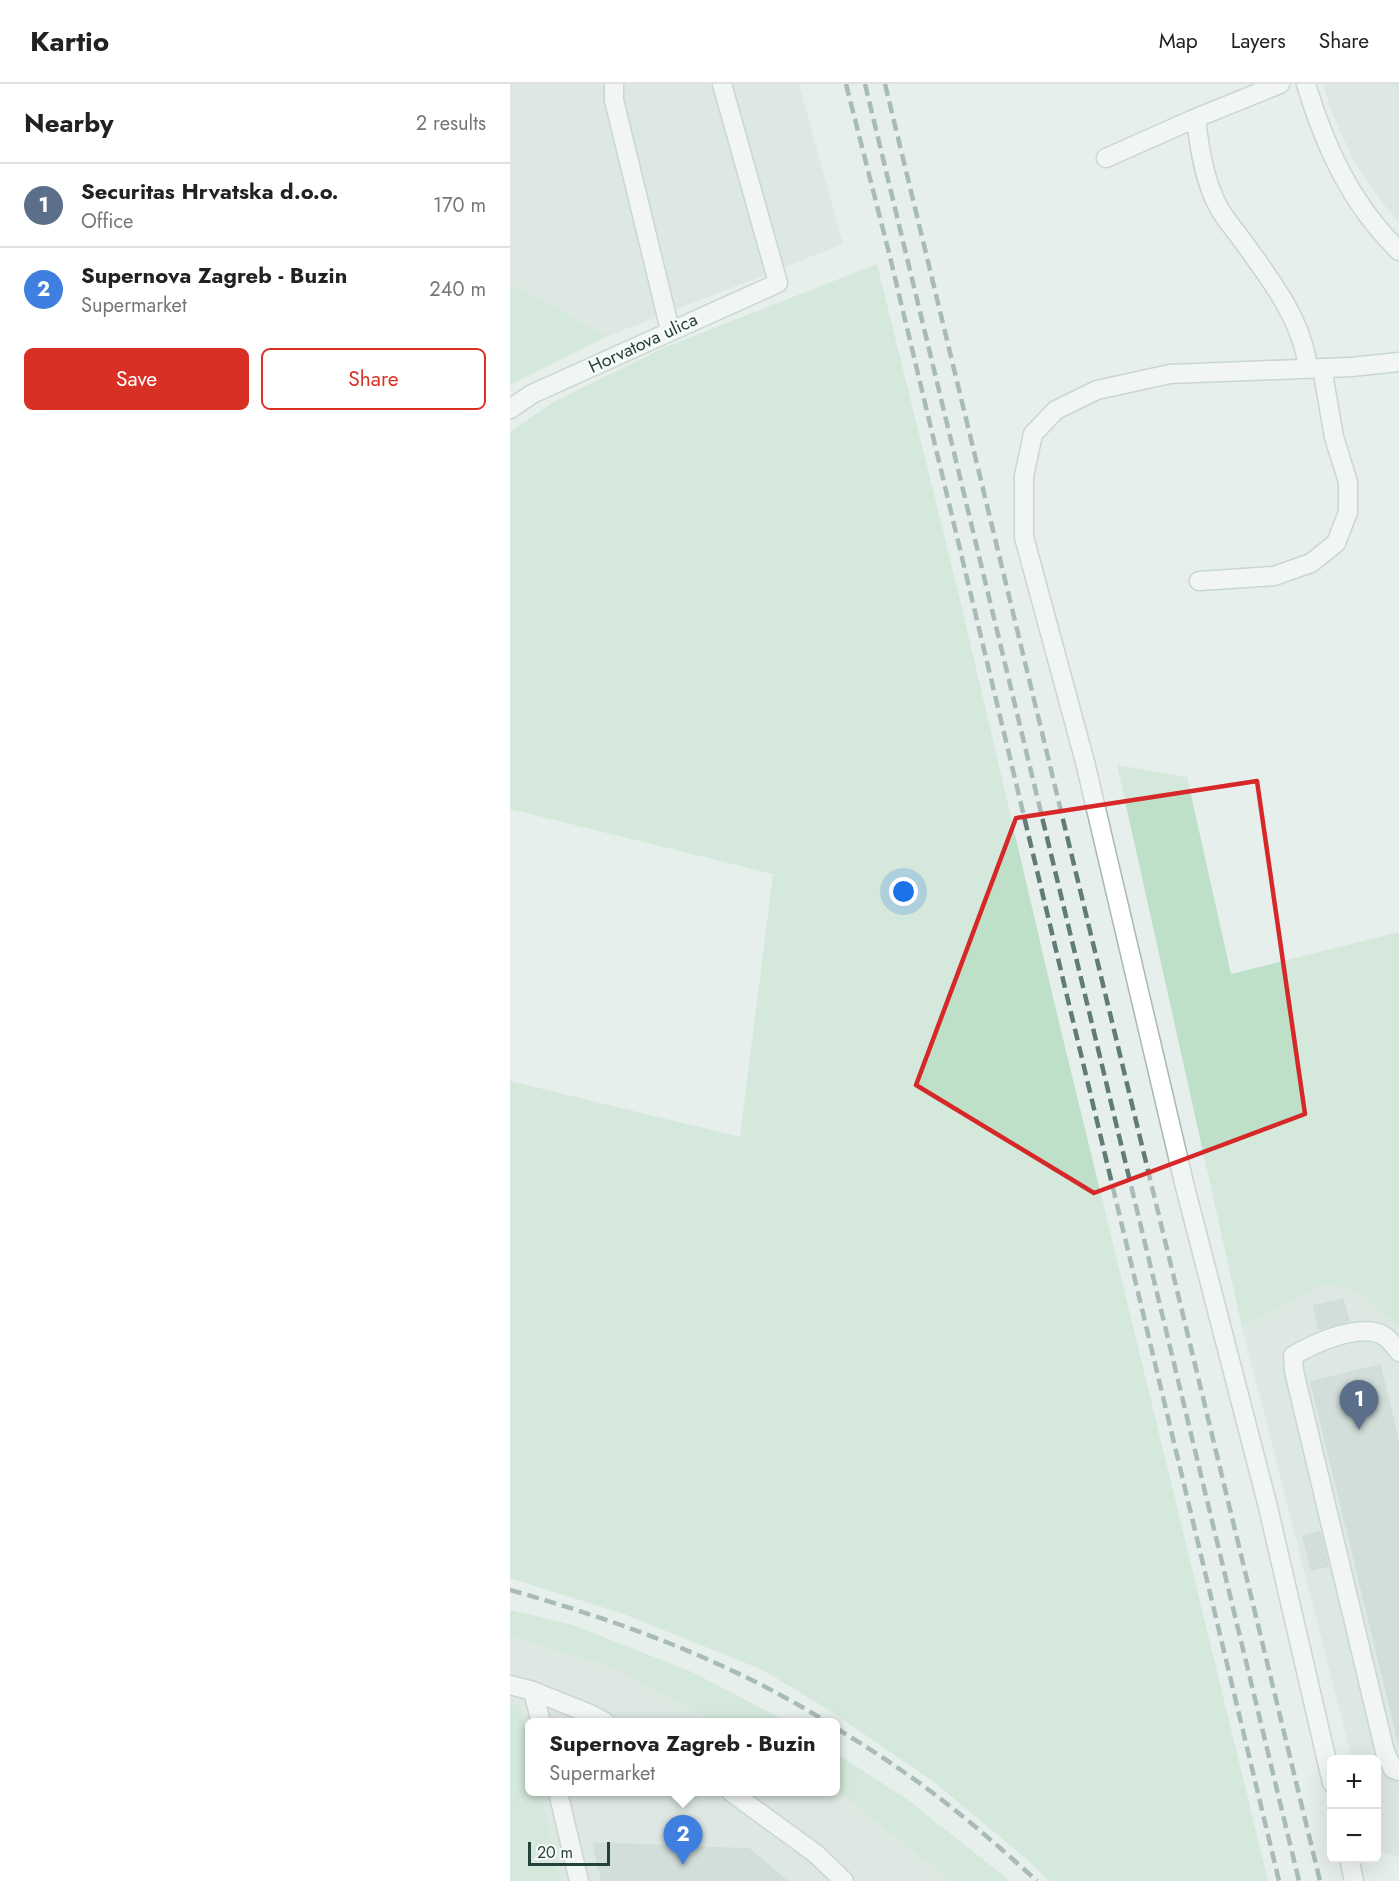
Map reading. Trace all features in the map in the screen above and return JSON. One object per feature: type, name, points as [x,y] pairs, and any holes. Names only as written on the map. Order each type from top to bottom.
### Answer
[{"type":"street","points":[[614,84],[614,100],[670,330]]},
{"type":"street","name":"Horvatova ulica","points":[[510,409],[532,394],[778,283],[722,84]]},
{"type":"street","points":[[1106,158],[1280,84]]},
{"type":"street","points":[[1306,84],[1321,132],[1342,177],[1384,237],[1399,251]]},
{"type":"street","points":[[1196,118],[1199,148],[1218,207],[1277,289],[1295,323],[1306,353],[1315,368],[1348,482],[1348,512],[1336,543],[1311,563],[1274,576],[1200,580]]},
{"type":"street","points":[[1327,1761],[1267,1503],[1185,1187],[1085,762],[1024,537],[1024,477],[1033,434],[1056,410],[1097,390],[1170,374],[1351,367],[1399,362]]},
{"type":"street","points":[[1399,1352],[1389,1339],[1375,1332],[1349,1333],[1310,1345],[1293,1356],[1294,1371],[1384,1752],[1393,1769],[1399,1771]]},
{"type":"street","points":[[510,1685],[533,1691],[597,1718]]},
{"type":"street","points":[[533,1691],[540,1718]]},
{"type":"street","points":[[559,1796],[579,1881]]},
{"type":"street","points":[[738,1796],[816,1854],[844,1881]]},
{"type":"street","points":[[1350,1863],[1354,1881]]},
{"type":"highlighted area","points":[[1257,781],[1305,1114],[1094,1193],[916,1085],[1016,818]]},
{"type":"shaded area","points":[[510,84],[799,84],[843,244],[608,336],[510,285]]},
{"type":"shaded area","points":[[1323,84],[1399,84],[1399,222],[1354,162],[1330,108]]},
{"type":"shaded area","points":[[1323,1283],[1357,1291],[1399,1328],[1399,1857],[1381,1851],[1381,1755],[1351,1755],[1242,1327]]},
{"type":"shaded area","points":[[510,1636],[617,1669],[707,1718],[525,1718],[525,1796],[840,1796],[840,1793],[951,1881],[510,1881]]},
{"type":"green space","points":[[877,264],[1268,1881],[1049,1881],[1029,1861],[934,1782],[829,1710],[763,1670],[621,1613],[510,1578],[510,1081],[740,1137],[773,874],[510,809],[510,432],[552,403],[661,349]]},
{"type":"green space","points":[[510,285],[608,336],[510,385]]},
{"type":"green space","points":[[1117,765],[1187,777],[1231,974],[1399,932],[1399,1328],[1357,1291],[1323,1283],[1242,1327]]},
{"type":"green space","points":[[510,1610],[573,1625],[692,1672],[780,1718],[707,1718],[617,1669],[510,1636]]},
{"type":"green space","points":[[510,1703],[520,1707],[525,1728],[525,1796],[541,1796],[560,1881],[510,1881]]},
{"type":"green space","points":[[840,1756],[908,1800],[1010,1881],[951,1881],[840,1793]]},
{"type":"building","points":[[1343,1299],[1349,1321],[1319,1329],[1314,1306]]},
{"type":"building","points":[[1380,1365],[1399,1445],[1399,1743],[1311,1382]]},
{"type":"building","points":[[1320,1532],[1328,1566],[1311,1570],[1303,1536]]},
{"type":"building","points":[[593,1843],[749,1849],[787,1881],[602,1881]]},
{"type":"railway","points":[[846,84],[890,257],[1279,1881]]},
{"type":"railway","points":[[865,84],[1299,1881]]},
{"type":"railway","points":[[885,84],[1320,1881]]},
{"type":"railway","points":[[510,1590],[592,1615],[673,1645],[752,1680],[820,1718]]},
{"type":"railway","points":[[840,1731],[934,1794],[987,1836],[1037,1881]]},
{"type":"place","name":"Securitas Hrvatska d.o.o.","points":[[1359,1430]]},
{"type":"place","name":"Supernova Zagreb - Buzin","points":[[683,1865]]}]
